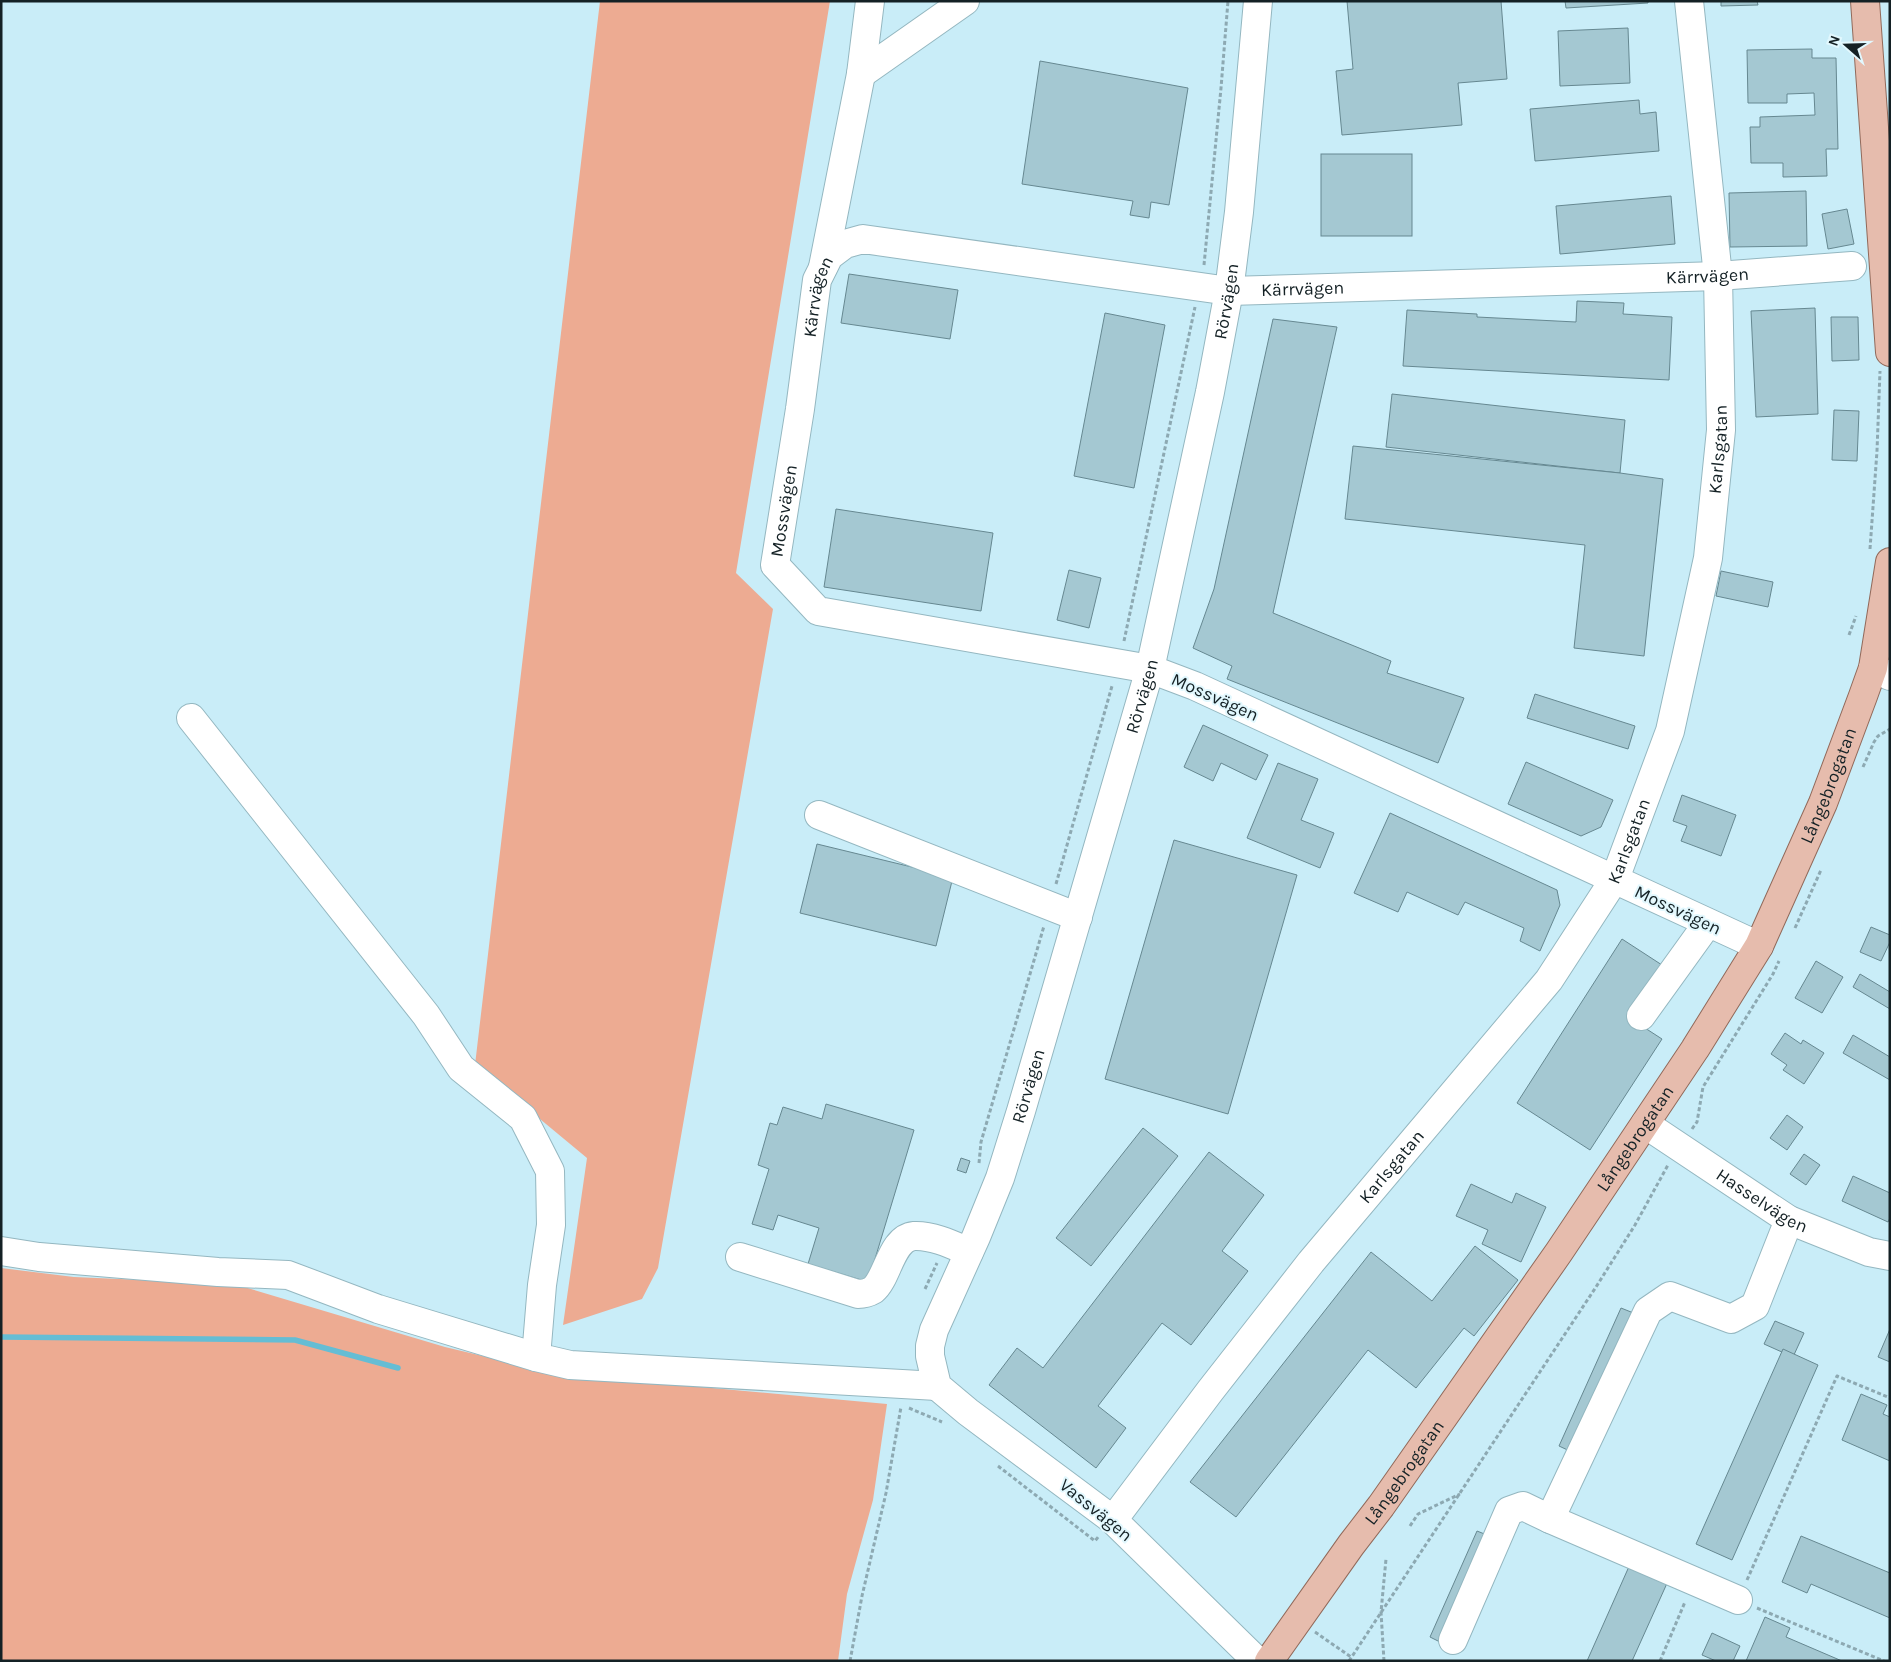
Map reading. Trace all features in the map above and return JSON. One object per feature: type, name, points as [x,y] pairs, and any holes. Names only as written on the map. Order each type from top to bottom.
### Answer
[{"type":"main road","points":[[1865,1],[1890,352]]},
{"type":"main road","name":"Långebrogatan","points":[[1269,1661],[1351,1544],[1381,1506],[1559,1252],[1696,1049],[1770,952],[1823,803],[1881,672],[1890,562]]},
{"type":"street","points":[[822,268],[861,74],[870,1]]},
{"type":"street","points":[[861,74],[965,1]]},
{"type":"street","name":"Rörvägen","points":[[935,1377],[930,1346],[958,1248],[1000,1178],[1150,669],[1210,392],[1229,291],[1239,212],[1258,1]]},
{"type":"street","name":"Karlsgatan","points":[[1113,1520],[1310,1262],[1549,980],[1614,880],[1670,731],[1708,558],[1720,430],[1718,276],[1689,1]]},
{"type":"street","name":"Kärrvägen","points":[[800,409],[817,280],[829,256],[845,244],[864,238],[1229,291],[1718,276],[1852,266]]},
{"type":"street","name":"Mossvägen","points":[[800,409],[775,565],[818,611],[1150,669],[1196,686],[1770,952]]},
{"type":"street","points":[[191,718],[426,1015],[460,1068],[523,1118],[550,1171],[551,1225],[542,1284],[536,1357]]},
{"type":"street","points":[[819,815],[1078,917]]},
{"type":"street","points":[[1641,1016],[1708,923]]},
{"type":"street","name":"Hasselvägen","points":[[1645,1124],[1788,1220],[1868,1252],[1890,1256]]},
{"type":"street","points":[[1550,1519],[1648,1311],[1670,1296],[1731,1319],[1754,1306],[1788,1220]]},
{"type":"street","points":[[740,1257],[858,1294],[867,1293],[874,1289],[903,1240],[912,1236],[923,1237],[958,1248]]},
{"type":"street","points":[[1,1251],[39,1258],[218,1272],[288,1275],[378,1309],[536,1357],[570,1365],[903,1384],[935,1377]]},
{"type":"street","name":"Vassvägen","points":[[935,1377],[968,1412],[1113,1520],[1256,1661]]},
{"type":"street","points":[[1453,1640],[1509,1511],[1523,1506],[1738,1600]]},
{"type":"path","points":[[978,1167],[981,1142],[1050,906],[1128,627],[1204,264],[1228,1]]},
{"type":"path","points":[[1863,769],[1878,736],[1890,729]]},
{"type":"path","points":[[1793,932],[1823,864]]},
{"type":"path","points":[[1349,1661],[1611,1264],[1635,1225],[1665,1169],[1697,1122],[1703,1087],[1773,974],[1770,952]]},
{"type":"path","points":[[924,1290],[931,1273],[958,1248]]},
{"type":"path","points":[[1884,1661],[1738,1600],[1837,1376],[1890,1398]]},
{"type":"path","points":[[850,1661],[862,1596],[886,1493],[903,1384]]},
{"type":"path","points":[[1410,1526],[1418,1514],[1461,1493]]},
{"type":"path","points":[[1384,1661],[1381,1612],[1386,1559]]},
{"type":"path","points":[[1660,1661],[1694,1581]]},
{"type":"shaded area","points":[[600,1],[830,1],[736,573],[773,609],[658,1268],[642,1299],[563,1325],[587,1158],[475,1065]]},
{"type":"shaded area","points":[[1,1268],[74,1277],[234,1284],[445,1347],[559,1374],[887,1404],[873,1500],[847,1594],[838,1661],[1,1661]]},
{"type":"building","points":[[1347,1],[1501,1],[1507,79],[1458,83],[1462,125],[1342,135],[1336,71],[1353,69]]},
{"type":"building","points":[[1565,1],[1648,1],[1648,3],[1566,8]]},
{"type":"building","points":[[1721,1],[1757,1],[1758,5],[1721,6]]},
{"type":"building","points":[[1628,28],[1630,83],[1560,86],[1558,31]]},
{"type":"building","points":[[1812,49],[1812,58],[1836,58],[1838,149],[1826,149],[1827,176],[1783,177],[1783,163],[1751,163],[1750,127],[1760,127],[1760,117],[1815,115],[1814,93],[1787,94],[1787,103],[1748,103],[1747,50]]},
{"type":"building","points":[[1040,61],[1188,88],[1169,205],[1151,202],[1149,218],[1130,215],[1133,201],[1022,184]]},
{"type":"building","points":[[1639,100],[1640,114],[1656,112],[1659,151],[1535,161],[1530,109]]},
{"type":"building","points":[[1321,154],[1412,154],[1412,236],[1321,236]]},
{"type":"building","points":[[1806,191],[1807,246],[1730,247],[1729,193]]},
{"type":"building","points":[[1671,196],[1675,244],[1560,254],[1556,206]]},
{"type":"building","points":[[1847,209],[1854,244],[1828,249],[1822,214]]},
{"type":"building","points":[[849,274],[958,290],[950,339],[841,323]]},
{"type":"building","points":[[1577,301],[1624,303],[1623,314],[1672,317],[1669,380],[1403,366],[1407,310],[1477,314],[1477,317],[1576,322]]},
{"type":"building","points":[[1815,308],[1818,414],[1756,417],[1751,311]]},
{"type":"building","points":[[1105,313],[1165,325],[1134,488],[1074,476]]},
{"type":"building","points":[[1831,317],[1858,317],[1859,360],[1832,361]]},
{"type":"building","points":[[1273,319],[1337,327],[1273,613],[1391,661],[1387,673],[1464,698],[1438,763],[1227,679],[1232,666],[1193,648],[1214,589]]},
{"type":"building","points":[[1392,394],[1625,420],[1620,473],[1386,447]]},
{"type":"building","points":[[1834,410],[1859,411],[1857,461],[1832,460]]},
{"type":"building","points":[[1353,446],[1663,479],[1644,656],[1574,648],[1585,545],[1345,519]]},
{"type":"building","points":[[836,509],[993,533],[981,611],[824,587]]},
{"type":"building","points":[[1069,570],[1101,578],[1089,628],[1057,620]]},
{"type":"building","points":[[1721,571],[1773,582],[1768,607],[1716,596]]},
{"type":"building","points":[[1535,694],[1635,726],[1628,749],[1527,718]]},
{"type":"building","points":[[1203,725],[1268,755],[1256,780],[1221,763],[1213,781],[1184,767]]},
{"type":"building","points":[[1526,762],[1613,800],[1601,827],[1581,836],[1508,804]]},
{"type":"building","points":[[1278,763],[1318,779],[1301,820],[1334,833],[1320,868],[1247,838]]},
{"type":"building","points":[[1682,795],[1736,815],[1721,856],[1681,841],[1687,826],[1673,821]]},
{"type":"building","points":[[1390,813],[1557,890],[1560,905],[1540,951],[1520,941],[1524,928],[1465,902],[1458,915],[1407,892],[1398,912],[1354,893]]},
{"type":"building","points":[[1174,840],[1297,875],[1228,1114],[1105,1079]]},
{"type":"building","points":[[817,844],[953,877],[936,946],[800,913]]},
{"type":"building","points":[[1871,927],[1890,935],[1890,942],[1881,961],[1860,952]]},
{"type":"building","points":[[1622,939],[1662,965],[1628,1017],[1662,1039],[1590,1150],[1517,1103]]},
{"type":"building","points":[[1816,961],[1843,977],[1822,1013],[1795,998]]},
{"type":"building","points":[[1860,974],[1890,992],[1890,1009],[1853,987]]},
{"type":"building","points":[[1785,1033],[1801,1044],[1803,1040],[1824,1053],[1804,1084],[1783,1070],[1787,1065],[1771,1054]]},
{"type":"building","points":[[1853,1035],[1890,1057],[1890,1080],[1843,1053]]},
{"type":"building","points":[[826,1104],[914,1130],[868,1282],[808,1264],[819,1228],[778,1215],[773,1230],[752,1224],[769,1169],[758,1165],[770,1123],[777,1125],[783,1107],[822,1119]]},
{"type":"building","points":[[1787,1115],[1803,1127],[1787,1150],[1770,1138]]},
{"type":"building","points":[[1143,1128],[1178,1156],[1091,1266],[1056,1238]]},
{"type":"building","points":[[1209,1152],[1264,1195],[1222,1251],[1248,1271],[1191,1345],[1162,1323],[1098,1406],[1126,1428],[1096,1468],[989,1385],[1017,1348],[1043,1368]]},
{"type":"building","points":[[1804,1154],[1820,1165],[1806,1185],[1790,1174]]},
{"type":"building","points":[[961,1158],[970,1161],[966,1173],[957,1170]]},
{"type":"building","points":[[1853,1176],[1890,1193],[1890,1218],[1888,1222],[1842,1201]]},
{"type":"building","points":[[1471,1184],[1512,1203],[1516,1193],[1546,1207],[1521,1262],[1482,1244],[1488,1230],[1456,1216]]},
{"type":"building","points":[[1475,1246],[1518,1280],[1474,1336],[1464,1328],[1416,1388],[1368,1350],[1236,1517],[1190,1482],[1371,1252],[1432,1301]]},
{"type":"building","points":[[1621,1308],[1636,1314],[1574,1453],[1559,1446]]},
{"type":"building","points":[[1775,1321],[1804,1333],[1793,1357],[1764,1344]]},
{"type":"building","points":[[1890,1329],[1890,1362],[1878,1357]]},
{"type":"building","points":[[1783,1349],[1818,1365],[1732,1560],[1696,1544]]},
{"type":"building","points":[[1861,1394],[1887,1405],[1883,1414],[1890,1417],[1890,1461],[1842,1440]]},
{"type":"building","points":[[1477,1531],[1492,1537],[1444,1644],[1430,1637]]},
{"type":"building","points":[[1801,1536],[1890,1573],[1890,1618],[1811,1584],[1807,1593],[1782,1582]]},
{"type":"building","points":[[1635,1553],[1673,1570],[1632,1661],[1587,1661]]},
{"type":"building","points":[[1765,1617],[1790,1628],[1786,1637],[1842,1661],[1746,1661]]},
{"type":"building","points":[[1712,1633],[1740,1646],[1733,1661],[1716,1661],[1702,1655]]},
{"type":"waterway","points":[[1,1337],[295,1340],[398,1368]]}]
